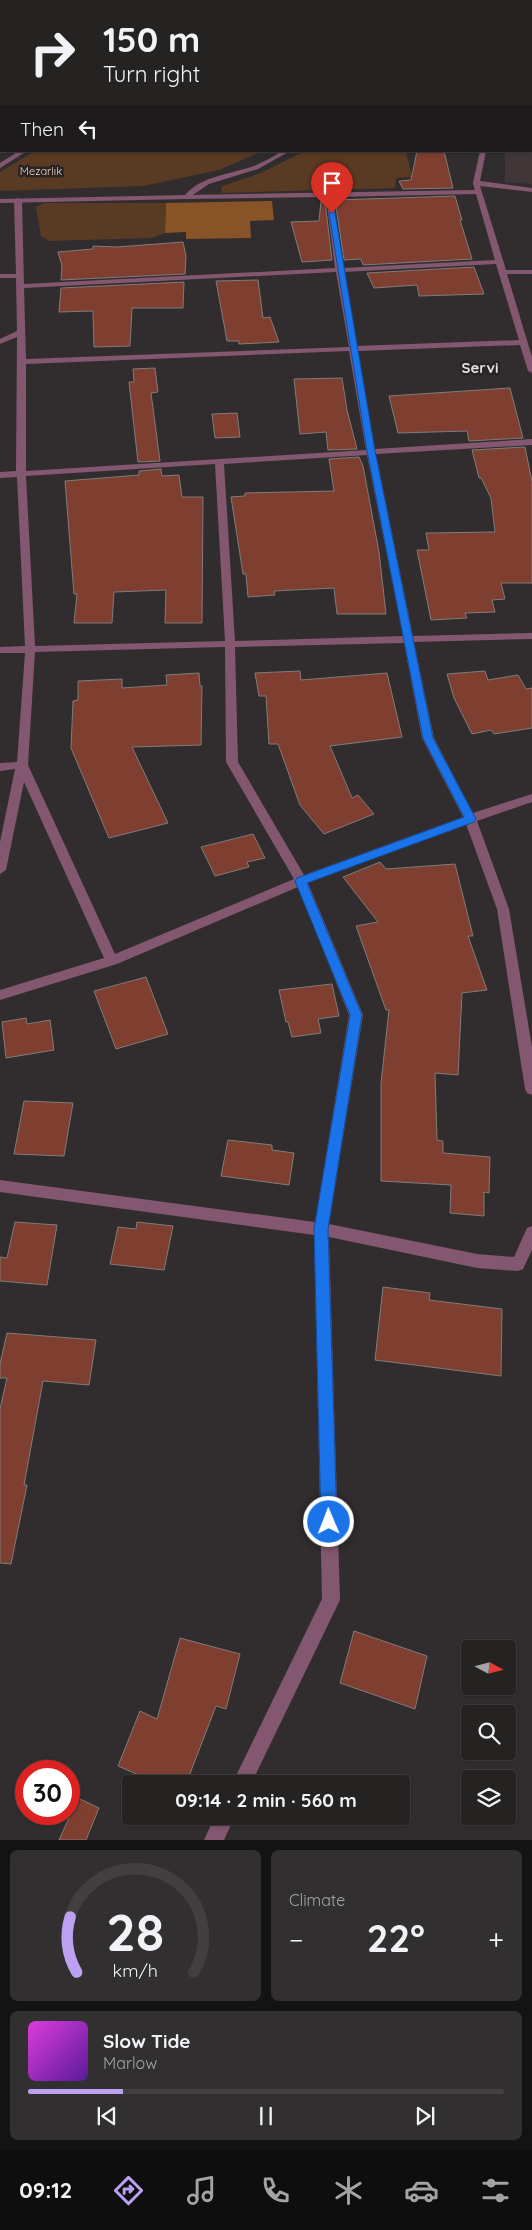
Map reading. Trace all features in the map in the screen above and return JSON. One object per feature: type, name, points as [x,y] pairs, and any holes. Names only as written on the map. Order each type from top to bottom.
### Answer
[{"type":"street","points":[[0,166],[22,152]]},
{"type":"street","points":[[187,197],[190,192],[203,184],[251,170],[285,152]]},
{"type":"street","points":[[483,152],[476,183],[478,192],[532,370]]},
{"type":"street","points":[[476,183],[532,190]]},
{"type":"street","points":[[0,201],[478,192]]},
{"type":"street","points":[[329,195],[339,269],[371,451],[428,738],[470,819],[503,909],[532,1089]]},
{"type":"street","points":[[0,870],[22,765],[30,650],[21,474],[22,362],[18,200]]},
{"type":"street","points":[[0,276],[20,281],[499,262]]},
{"type":"street","points":[[502,272],[532,272]]},
{"type":"street","points":[[0,342],[21,332]]},
{"type":"street","points":[[22,362],[523,342]]},
{"type":"street","points":[[0,475],[532,442]]},
{"type":"street","points":[[219,460],[230,644],[232,762],[301,881],[356,1015],[321,1229],[331,1600],[245,1775]]},
{"type":"street","points":[[0,650],[532,636]]},
{"type":"street","points":[[0,767],[22,765]]},
{"type":"street","points":[[22,765],[112,961]]},
{"type":"street","points":[[0,995],[112,961],[301,881],[532,798]]},
{"type":"street","points":[[0,1186],[321,1229],[477,1261],[518,1264],[532,1233]]},
{"type":"street","points":[[214,1840],[222,1825]]},
{"type":"shaded area","points":[[505,152],[532,152],[532,184],[505,182]]},
{"type":"shaded area","points":[[272,201],[274,220],[250,221],[251,238],[186,239],[186,232],[165,233],[166,203]]},
{"type":"green space","name":"Mezarlık","points":[[33,152],[261,152],[219,170],[143,186],[0,191],[0,172]]},
{"type":"green space","points":[[303,152],[406,152],[412,177],[396,178],[395,188],[221,193],[222,186],[261,173]]},
{"type":"green space","points":[[44,203],[166,203],[165,233],[152,238],[49,241],[41,236],[36,207]]},
{"type":"building","points":[[417,152],[444,152],[453,188],[403,189],[399,181],[411,180]]},
{"type":"building","points":[[455,196],[472,259],[363,265],[361,259],[344,260],[335,200]]},
{"type":"building","points":[[321,201],[325,201],[332,260],[302,262],[291,222],[319,221]]},
{"type":"building","points":[[183,242],[186,256],[185,274],[61,280],[62,266],[58,252],[93,249],[93,246],[117,247]]},
{"type":"building","points":[[474,267],[484,294],[419,296],[417,285],[374,288],[367,273]]},
{"type":"building","points":[[258,280],[263,318],[270,317],[279,342],[239,344],[239,341],[227,341],[216,281]]},
{"type":"building","points":[[184,282],[183,308],[132,308],[130,346],[94,347],[93,311],[59,312],[61,288]]},
{"type":"building","points":[[155,368],[158,392],[151,393],[160,461],[138,462],[129,382],[134,382],[133,369]]},
{"type":"building","points":[[342,378],[347,410],[357,449],[328,450],[326,432],[300,434],[294,379]]},
{"type":"building","points":[[510,388],[523,438],[469,441],[467,431],[398,433],[389,396]]},
{"type":"building","points":[[237,413],[240,437],[215,438],[212,414]]},
{"type":"building","points":[[525,447],[532,482],[532,583],[501,583],[505,599],[492,600],[495,612],[465,613],[467,618],[431,620],[417,550],[429,550],[426,533],[495,532],[491,498],[481,478],[479,478],[472,450]]},
{"type":"building","points":[[359,457],[363,466],[379,552],[386,614],[337,614],[334,588],[274,591],[275,595],[248,597],[246,574],[243,574],[231,497],[245,496],[245,493],[334,491],[329,459]]},
{"type":"building","points":[[161,469],[162,476],[179,475],[182,497],[203,497],[202,623],[165,623],[166,590],[114,592],[112,623],[74,623],[77,594],[74,594],[65,481],[139,475],[139,471]]},
{"type":"building","points":[[300,671],[301,680],[387,673],[402,737],[330,746],[352,798],[358,795],[374,814],[324,834],[300,805],[278,744],[269,744],[266,696],[259,696],[255,673]]},
{"type":"building","points":[[485,671],[488,680],[518,675],[526,689],[532,688],[532,728],[494,734],[491,730],[472,734],[454,698],[447,674]]},
{"type":"building","points":[[199,673],[200,686],[202,686],[201,745],[132,747],[168,823],[109,838],[71,748],[73,701],[78,700],[78,681],[122,679],[122,688],[167,685],[166,675]]},
{"type":"building","points":[[253,834],[265,858],[247,862],[249,867],[215,876],[201,847]]},
{"type":"building","points":[[380,862],[386,869],[455,864],[473,936],[468,936],[487,990],[462,993],[458,1075],[435,1073],[437,1140],[443,1141],[443,1153],[490,1157],[489,1193],[484,1192],[484,1216],[450,1213],[451,1185],[381,1181],[381,1083],[389,1010],[386,1010],[356,926],[378,922],[343,877]]},
{"type":"building","points":[[146,977],[168,1034],[116,1049],[94,991]]},
{"type":"building","points":[[332,984],[339,1016],[318,1019],[321,1033],[292,1037],[288,1022],[286,1022],[279,990]]},
{"type":"building","points":[[26,1018],[27,1024],[50,1020],[54,1050],[6,1058],[2,1022]]},
{"type":"building","points":[[24,1101],[73,1103],[64,1156],[14,1154]]},
{"type":"building","points":[[228,1140],[272,1145],[272,1150],[294,1153],[289,1185],[221,1176]]},
{"type":"building","points":[[15,1222],[57,1225],[47,1285],[0,1281],[0,1257],[7,1258]]},
{"type":"building","points":[[137,1222],[173,1226],[164,1270],[110,1264],[118,1227],[136,1229]]},
{"type":"building","points":[[383,1287],[430,1293],[429,1300],[502,1309],[501,1376],[375,1360]]},
{"type":"building","points":[[7,1333],[96,1340],[89,1385],[43,1381],[24,1485],[27,1485],[11,1564],[0,1563],[0,1409],[7,1378],[0,1378],[0,1364]]},
{"type":"building","points":[[354,1631],[427,1656],[415,1709],[340,1683]]},
{"type":"building","points":[[180,1638],[240,1654],[226,1709],[216,1706],[189,1775],[138,1775],[118,1766],[140,1711],[157,1719]]},
{"type":"building","points":[[80,1799],[99,1808],[86,1840],[59,1840],[66,1825],[80,1825]]},
{"type":"district","name":"Servi","points":[[480,367]]},
{"type":"route","points":[[329,1522],[321,1229],[356,1015],[301,881],[470,819],[428,738],[371,451],[339,269],[332,213]]}]
